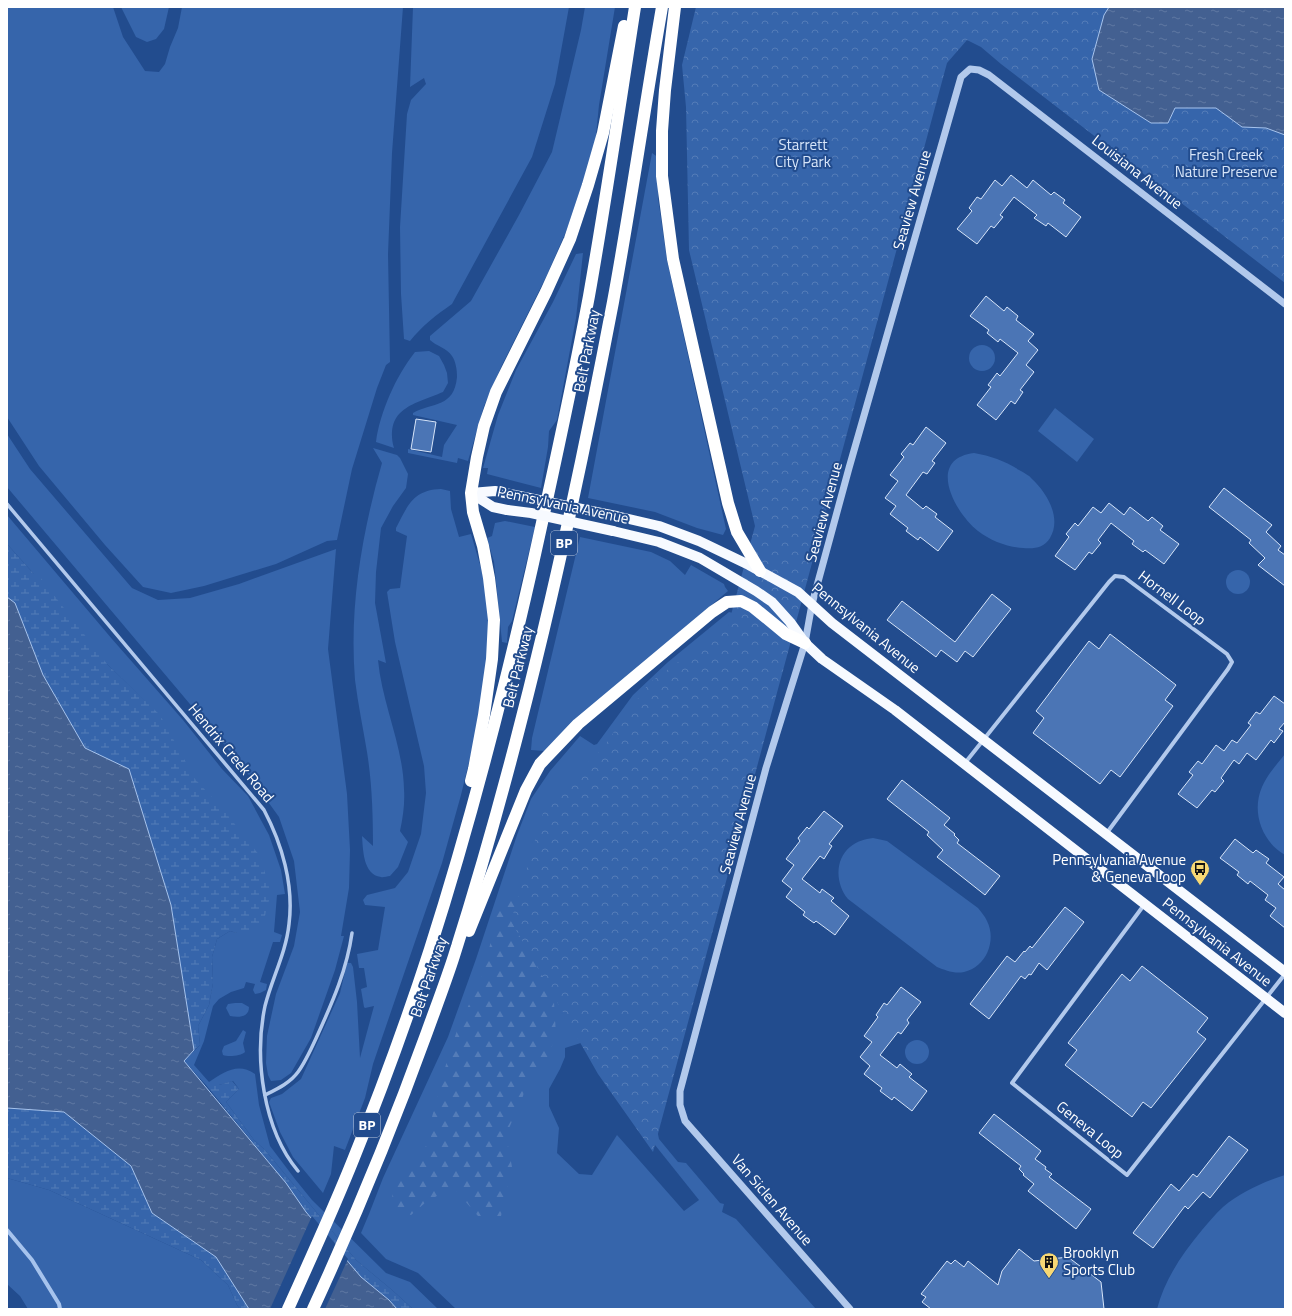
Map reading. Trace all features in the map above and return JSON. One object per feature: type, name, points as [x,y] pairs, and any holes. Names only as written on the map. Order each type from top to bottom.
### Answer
[{"type":"highway","points":[[392,1058],[474,769],[492,659],[494,620],[489,578],[473,512],[471,493],[476,457],[484,426],[496,392],[546,292],[570,239],[603,133],[628,7]]},
{"type":"highway","name":"Belt Parkway","points":[[288,1309],[353,1160],[392,1058],[430,949],[488,749],[512,657],[554,472],[587,302],[608,182],[635,7]]},
{"type":"highway","name":"Belt Parkway","points":[[313,1309],[359,1207],[415,1066],[453,958],[488,846],[537,661],[579,471],[609,320],[662,7]]},
{"type":"highway","points":[[675,7],[665,90],[662,138],[662,176],[673,259],[728,503],[737,532],[760,571]]},
{"type":"highway","points":[[415,1066],[526,790],[540,764],[555,747],[578,724],[712,612],[727,602],[741,601],[753,607],[786,634],[805,643]]},
{"type":"main road","name":"Pennsylvania Avenue","points":[[471,493],[495,491],[659,526],[699,541],[760,571],[798,592],[832,622],[1285,973]]},
{"type":"main road","name":"Pennsylvania Avenue","points":[[471,493],[493,507],[531,513],[659,542],[700,558],[756,591],[772,602],[790,622],[805,643],[822,659],[894,710],[965,764],[1285,1013]]},
{"type":"street","name":"Louisiana Avenue","points":[[970,69],[979,70],[989,75],[1285,304]]},
{"type":"street","name":"Seaview Avenue","points":[[680,1105],[680,1091],[766,768],[805,643],[812,604],[849,468],[961,77],[970,69]]},
{"type":"street","name":"Hendrix Creek Road","points":[[7,504],[264,810],[273,828],[287,875],[289,923],[285,947],[266,1006],[261,1054],[268,1109],[274,1131],[288,1160],[298,1171]]},
{"type":"street","name":"Hornell Loop","points":[[965,764],[1109,582],[1115,576],[1124,577],[1227,654],[1232,662],[1106,834]]},
{"type":"street","name":"Geneva Loop","points":[[1145,905],[1012,1083],[1127,1175],[1285,973]]},
{"type":"street","points":[[266,1095],[284,1086],[298,1073],[307,1057],[337,991],[350,948],[352,933]]},
{"type":"street","name":"Van Siclen Avenue","points":[[680,1105],[685,1121],[850,1309]]},
{"type":"green space","points":[[7,7],[113,7],[123,37],[145,71],[159,72],[165,64],[178,28],[182,7],[403,7],[392,153],[388,254],[390,362],[386,365],[377,388],[352,469],[337,540],[327,541],[276,564],[204,586],[171,593],[143,587],[105,545],[39,466],[7,417]]},
{"type":"green space","points":[[121,7],[169,7],[164,29],[156,39],[147,42],[136,37]]},
{"type":"green space","points":[[413,7],[569,7],[555,84],[532,157],[452,304],[419,330],[410,341],[404,339],[401,294],[400,227],[407,114],[411,100],[426,84],[424,78],[410,87]]},
{"type":"green space","points":[[585,7],[615,7],[599,105],[594,155],[578,204],[547,275],[502,365],[484,406],[468,461],[458,458],[457,463],[408,453],[408,449],[442,457],[444,445],[457,425],[413,415],[413,413],[447,399],[452,394],[455,387],[457,374],[453,358],[450,353],[430,340],[430,336],[471,301],[552,152],[581,30]]},
{"type":"green space","name":"Starrett City Park","points":[[696,7],[1124,7],[1177,97],[1285,115],[1285,283],[981,47],[967,40],[947,63],[653,1152],[598,1074],[511,921],[546,803],[601,750],[649,683],[728,626],[755,526],[689,250],[686,107],[682,65]]},
{"type":"green space","points":[[652,153],[659,158],[658,198],[667,260],[726,529],[723,535],[697,528],[655,512],[588,498]]},
{"type":"green space","points":[[583,253],[576,318],[557,420],[549,431],[548,447],[541,488],[487,474],[488,468],[483,468],[498,415],[516,370],[553,302],[576,254]]},
{"type":"green space","points":[[982,345],[991,349],[995,358],[991,367],[982,371],[973,367],[969,358],[973,349]]},
{"type":"green space","points":[[429,351],[439,356],[447,373],[448,383],[443,392],[413,404],[398,416],[394,424],[392,435],[394,448],[376,442],[385,407],[401,372],[415,352]]},
{"type":"green space","points":[[1055,408],[1094,439],[1077,462],[1038,431]]},
{"type":"green space","points":[[7,434],[30,469],[132,588],[158,600],[190,598],[239,584],[336,549],[328,649],[347,794],[350,850],[349,888],[341,936],[344,936],[335,970],[311,1038],[291,1073],[281,1080],[271,1081],[268,1075],[266,1063],[267,1036],[276,994],[294,946],[300,912],[294,861],[279,817],[243,767],[7,487]]},
{"type":"green space","points":[[373,448],[397,455],[408,474],[406,488],[393,506],[381,528],[376,572],[375,603],[386,663],[378,660],[380,676],[403,773],[404,800],[400,831],[408,842],[398,867],[390,876],[383,877],[375,875],[371,872],[367,867],[364,854],[362,836],[373,846],[372,799],[369,764],[355,680],[354,653],[354,625],[359,570],[368,516],[382,463]]},
{"type":"green space","points":[[974,453],[998,459],[1014,467],[1029,476],[1043,491],[1054,514],[1053,530],[1050,538],[1045,544],[1035,548],[1027,548],[999,543],[978,531],[960,512],[949,487],[948,475],[951,465],[959,457]]},
{"type":"green space","points":[[441,489],[450,491],[451,509],[459,537],[471,534],[481,568],[490,610],[487,667],[478,725],[461,795],[442,863],[373,1064],[365,1098],[345,1150],[334,1146],[331,1174],[323,1193],[293,1157],[280,1132],[269,1102],[271,1098],[282,1094],[301,1079],[340,993],[347,963],[351,963],[353,967],[357,1002],[360,1058],[374,1006],[364,1007],[361,989],[367,987],[364,968],[359,968],[357,954],[378,950],[385,907],[365,905],[363,900],[367,895],[395,888],[408,872],[421,834],[426,793],[424,766],[395,642],[387,592],[390,589],[400,588],[407,536],[396,531],[396,528],[412,500],[424,492]]},
{"type":"green space","points":[[7,515],[183,720],[222,769],[248,796],[269,835],[281,870],[285,894],[277,895],[274,932],[282,935],[280,942],[273,942],[260,982],[267,984],[266,990],[255,994],[253,990],[255,984],[246,982],[244,988],[231,992],[219,999],[213,1006],[204,1041],[194,1065],[209,1082],[231,1070],[249,1070],[255,1074],[259,1105],[270,1146],[295,1179],[312,1200],[386,1273],[410,1282],[438,1309],[413,1309],[356,1260],[265,1150],[254,1140],[226,1102],[239,1089],[233,1081],[219,1085],[206,1085],[184,1061],[200,1045],[198,1026],[209,1005],[213,983],[212,957],[217,939],[230,931],[237,933],[144,750],[159,715],[107,664],[89,676],[33,573],[7,544]]},
{"type":"green space","points":[[505,521],[535,527],[512,621],[508,627],[507,643],[502,642],[494,562],[487,538],[492,536],[495,523]]},
{"type":"green space","points":[[580,537],[651,552],[670,561],[685,575],[691,565],[724,584],[728,591],[579,717],[544,751],[531,750],[532,738]]},
{"type":"green space","points":[[7,544],[33,573],[40,577],[107,664],[160,715],[195,779],[222,808],[260,856],[271,893],[262,927],[237,933],[230,931],[217,939],[212,957],[213,983],[209,1005],[198,1026],[200,1045],[194,1050],[171,905],[129,769],[85,748],[43,675],[15,603],[7,597]]},
{"type":"green space","points":[[1238,570],[1243,571],[1249,577],[1249,587],[1243,593],[1238,594],[1233,593],[1227,587],[1226,582],[1227,577],[1233,571]]},
{"type":"green space","points":[[729,612],[733,613],[584,1042],[565,1048],[565,1057],[549,1089],[549,1106],[559,1128],[557,1153],[579,1174],[592,1175],[617,1135],[684,1211],[699,1200],[635,1120],[655,1120],[659,1139],[678,1162],[686,1163],[720,1203],[724,1204],[722,1212],[736,1219],[816,1309],[456,1309],[418,1273],[386,1259],[361,1233],[383,1178],[448,1037],[476,959],[517,835],[531,799],[550,771],[580,736],[594,745],[597,744],[633,695],[668,662]]},
{"type":"green space","points":[[1285,754],[1285,855],[1270,842],[1265,834],[1258,816],[1258,806],[1259,797],[1264,783]]},
{"type":"green space","points":[[873,838],[887,841],[978,908],[987,921],[991,937],[988,952],[978,965],[964,972],[950,971],[937,967],[848,899],[839,880],[838,873],[841,859],[845,852],[853,845]]},
{"type":"green space","points":[[514,895],[525,922],[552,970],[556,1035],[546,1062],[525,1087],[523,1096],[506,1135],[512,1167],[501,1216],[478,1216],[453,1187],[426,1202],[411,1215],[394,1208],[391,1186],[395,1179],[412,1171],[431,1137],[432,1117],[448,1057],[459,1025],[480,982],[493,934],[495,915],[504,900]]},
{"type":"green space","points":[[242,1003],[249,1007],[249,1010],[245,1015],[240,1017],[230,1016],[226,1008],[228,1004]]},
{"type":"green space","points":[[243,1030],[246,1032],[243,1043],[245,1052],[234,1056],[223,1055],[222,1051],[224,1046],[236,1041]]},
{"type":"green space","points":[[917,1040],[922,1041],[928,1047],[928,1057],[922,1063],[917,1064],[912,1063],[906,1057],[905,1052],[906,1047],[912,1041]]},
{"type":"green space","points":[[232,1081],[239,1089],[226,1102],[254,1140],[265,1150],[356,1260],[413,1309],[397,1309],[389,1300],[361,1277],[306,1212],[286,1183],[206,1085],[219,1085]]},
{"type":"green space","points":[[7,1108],[64,1112],[131,1166],[152,1213],[216,1257],[249,1309],[240,1309],[228,1285],[201,1260],[49,1190],[7,1178]]},
{"type":"green space","points":[[1285,1175],[1285,1309],[1157,1309],[1169,1277],[1175,1267],[1217,1212],[1245,1192],[1260,1184]]},
{"type":"green space","points":[[7,1178],[49,1190],[201,1260],[228,1285],[240,1309],[28,1309],[20,1296],[7,1284]]},
{"type":"water","points":[[1109,7],[1285,7],[1285,135],[1266,128],[1242,127],[1216,108],[1175,108],[1168,123],[1151,123],[1099,90],[1092,59],[1104,15]]},
{"type":"water","points":[[7,597],[15,603],[43,675],[85,748],[129,769],[171,905],[194,1050],[184,1061],[286,1183],[306,1212],[361,1277],[389,1300],[397,1309],[249,1309],[216,1257],[152,1213],[131,1166],[64,1112],[7,1108]]},
{"type":"pier","points":[[312,1216],[348,1259],[325,1309],[270,1309]]},
{"type":"building","points":[[1011,175],[1027,188],[1033,180],[1051,195],[1054,192],[1065,200],[1063,203],[1081,217],[1066,237],[1048,223],[1046,226],[1034,218],[1037,215],[1014,197],[1000,215],[1003,217],[994,228],[991,226],[977,244],[957,229],[972,211],[969,208],[977,197],[981,199],[995,180],[1002,186]]},
{"type":"building","points":[[986,296],[1004,311],[1007,307],[1018,316],[1016,320],[1034,334],[1028,341],[1038,350],[1026,365],[1034,372],[1020,390],[1023,392],[1015,404],[1011,401],[996,420],[977,405],[991,387],[988,385],[997,373],[1000,376],[1018,353],[1000,339],[998,342],[987,333],[989,330],[970,316]]},
{"type":"building","points":[[416,419],[436,422],[431,452],[411,449]]},
{"type":"building","points":[[926,427],[946,443],[932,461],[935,463],[927,474],[923,472],[906,495],[923,509],[926,506],[937,514],[935,517],[953,531],[938,551],[920,537],[918,540],[906,531],[908,528],[890,514],[896,506],[885,498],[898,481],[890,475],[904,457],[901,454],[910,443],[913,445]]},
{"type":"building","points":[[1224,488],[1272,525],[1266,532],[1281,546],[1278,550],[1285,555],[1285,586],[1258,565],[1265,558],[1249,543],[1251,540],[1209,507]]},
{"type":"building","points":[[1109,503],[1124,515],[1130,507],[1148,521],[1152,517],[1163,526],[1160,530],[1179,544],[1164,564],[1145,550],[1143,552],[1132,544],[1134,541],[1111,523],[1098,540],[1101,543],[1092,554],[1089,552],[1075,570],[1055,556],[1069,537],[1066,534],[1075,523],[1078,526],[1093,507],[1101,513]]},
{"type":"building","points":[[992,594],[1011,609],[973,657],[965,651],[957,662],[941,650],[936,657],[887,620],[902,601],[955,642]]},
{"type":"building","points":[[1110,634],[1176,685],[1165,700],[1173,706],[1120,777],[1111,770],[1100,784],[1033,733],[1044,718],[1036,711],[1089,641],[1099,649]]},
{"type":"building","points":[[1274,696],[1285,704],[1285,722],[1279,729],[1283,731],[1274,743],[1271,740],[1256,760],[1247,753],[1239,764],[1234,760],[1221,778],[1224,781],[1215,792],[1212,790],[1197,808],[1178,794],[1193,775],[1189,772],[1198,761],[1202,764],[1216,745],[1224,751],[1232,740],[1237,743],[1251,725],[1248,723],[1256,712],[1260,714]]},
{"type":"building","points":[[902,780],[950,818],[944,825],[955,834],[954,835],[959,840],[957,843],[1000,876],[985,895],[937,857],[943,850],[927,835],[929,832],[887,799]]},
{"type":"building","points":[[824,811],[843,826],[829,844],[832,846],[824,859],[820,856],[802,879],[820,893],[822,889],[834,898],[831,901],[849,916],[835,935],[816,921],[814,923],[803,915],[805,912],[786,897],[792,889],[782,881],[794,865],[786,859],[800,841],[798,838],[807,827],[809,829]]},
{"type":"building","points":[[1235,839],[1253,853],[1256,850],[1269,859],[1266,863],[1284,877],[1278,884],[1285,890],[1285,928],[1270,916],[1276,908],[1265,900],[1268,895],[1250,881],[1248,884],[1237,875],[1239,872],[1220,858]]},
{"type":"building","points":[[1065,907],[1084,922],[1047,970],[1039,963],[1031,975],[1029,974],[1025,979],[1021,976],[989,1019],[970,1004],[1007,956],[1015,962],[1030,946],[1032,948]]},
{"type":"building","points":[[1142,966],[1208,1018],[1197,1032],[1206,1039],[1151,1108],[1143,1102],[1132,1117],[1065,1065],[1077,1050],[1068,1043],[1122,974],[1130,981]]},
{"type":"building","points":[[901,987],[921,1002],[907,1020],[909,1023],[901,1034],[898,1032],[880,1055],[897,1068],[900,1064],[912,1074],[909,1077],[927,1091],[912,1111],[894,1097],[892,1100],[880,1091],[882,1088],[864,1074],[870,1066],[860,1057],[872,1042],[864,1036],[878,1017],[876,1015],[884,1003],[887,1005]]},
{"type":"building","points":[[994,1114],[1041,1151],[1035,1159],[1046,1167],[1045,1169],[1052,1174],[1049,1177],[1091,1209],[1076,1229],[1028,1191],[1034,1184],[1023,1175],[1024,1174],[1019,1169],[1021,1166],[979,1133]]},
{"type":"building","points":[[1229,1136],[1248,1150],[1210,1198],[1203,1192],[1188,1209],[1185,1206],[1153,1248],[1133,1233],[1171,1184],[1179,1191],[1193,1174],[1197,1177]]},
{"type":"building","name":"Brooklyn Sports Club","points":[[1019,1249],[1034,1261],[1068,1257],[1101,1282],[1104,1309],[931,1309],[922,1302],[926,1297],[921,1294],[947,1261],[951,1264],[955,1260],[964,1267],[968,1261],[998,1285],[1002,1271]]},
{"type":"waterway","points":[[7,1230],[32,1260],[59,1304],[60,1309]]},
{"type":"place","name":"Pennsylvania Avenue & Geneva Loop","points":[[1200,886]]},
{"type":"place","name":"Brooklyn Sports Club","points":[[1049,1279]]},
{"type":"park label","name":"Fresh Creek Nature Preserve","points":[[1226,164]]}]
